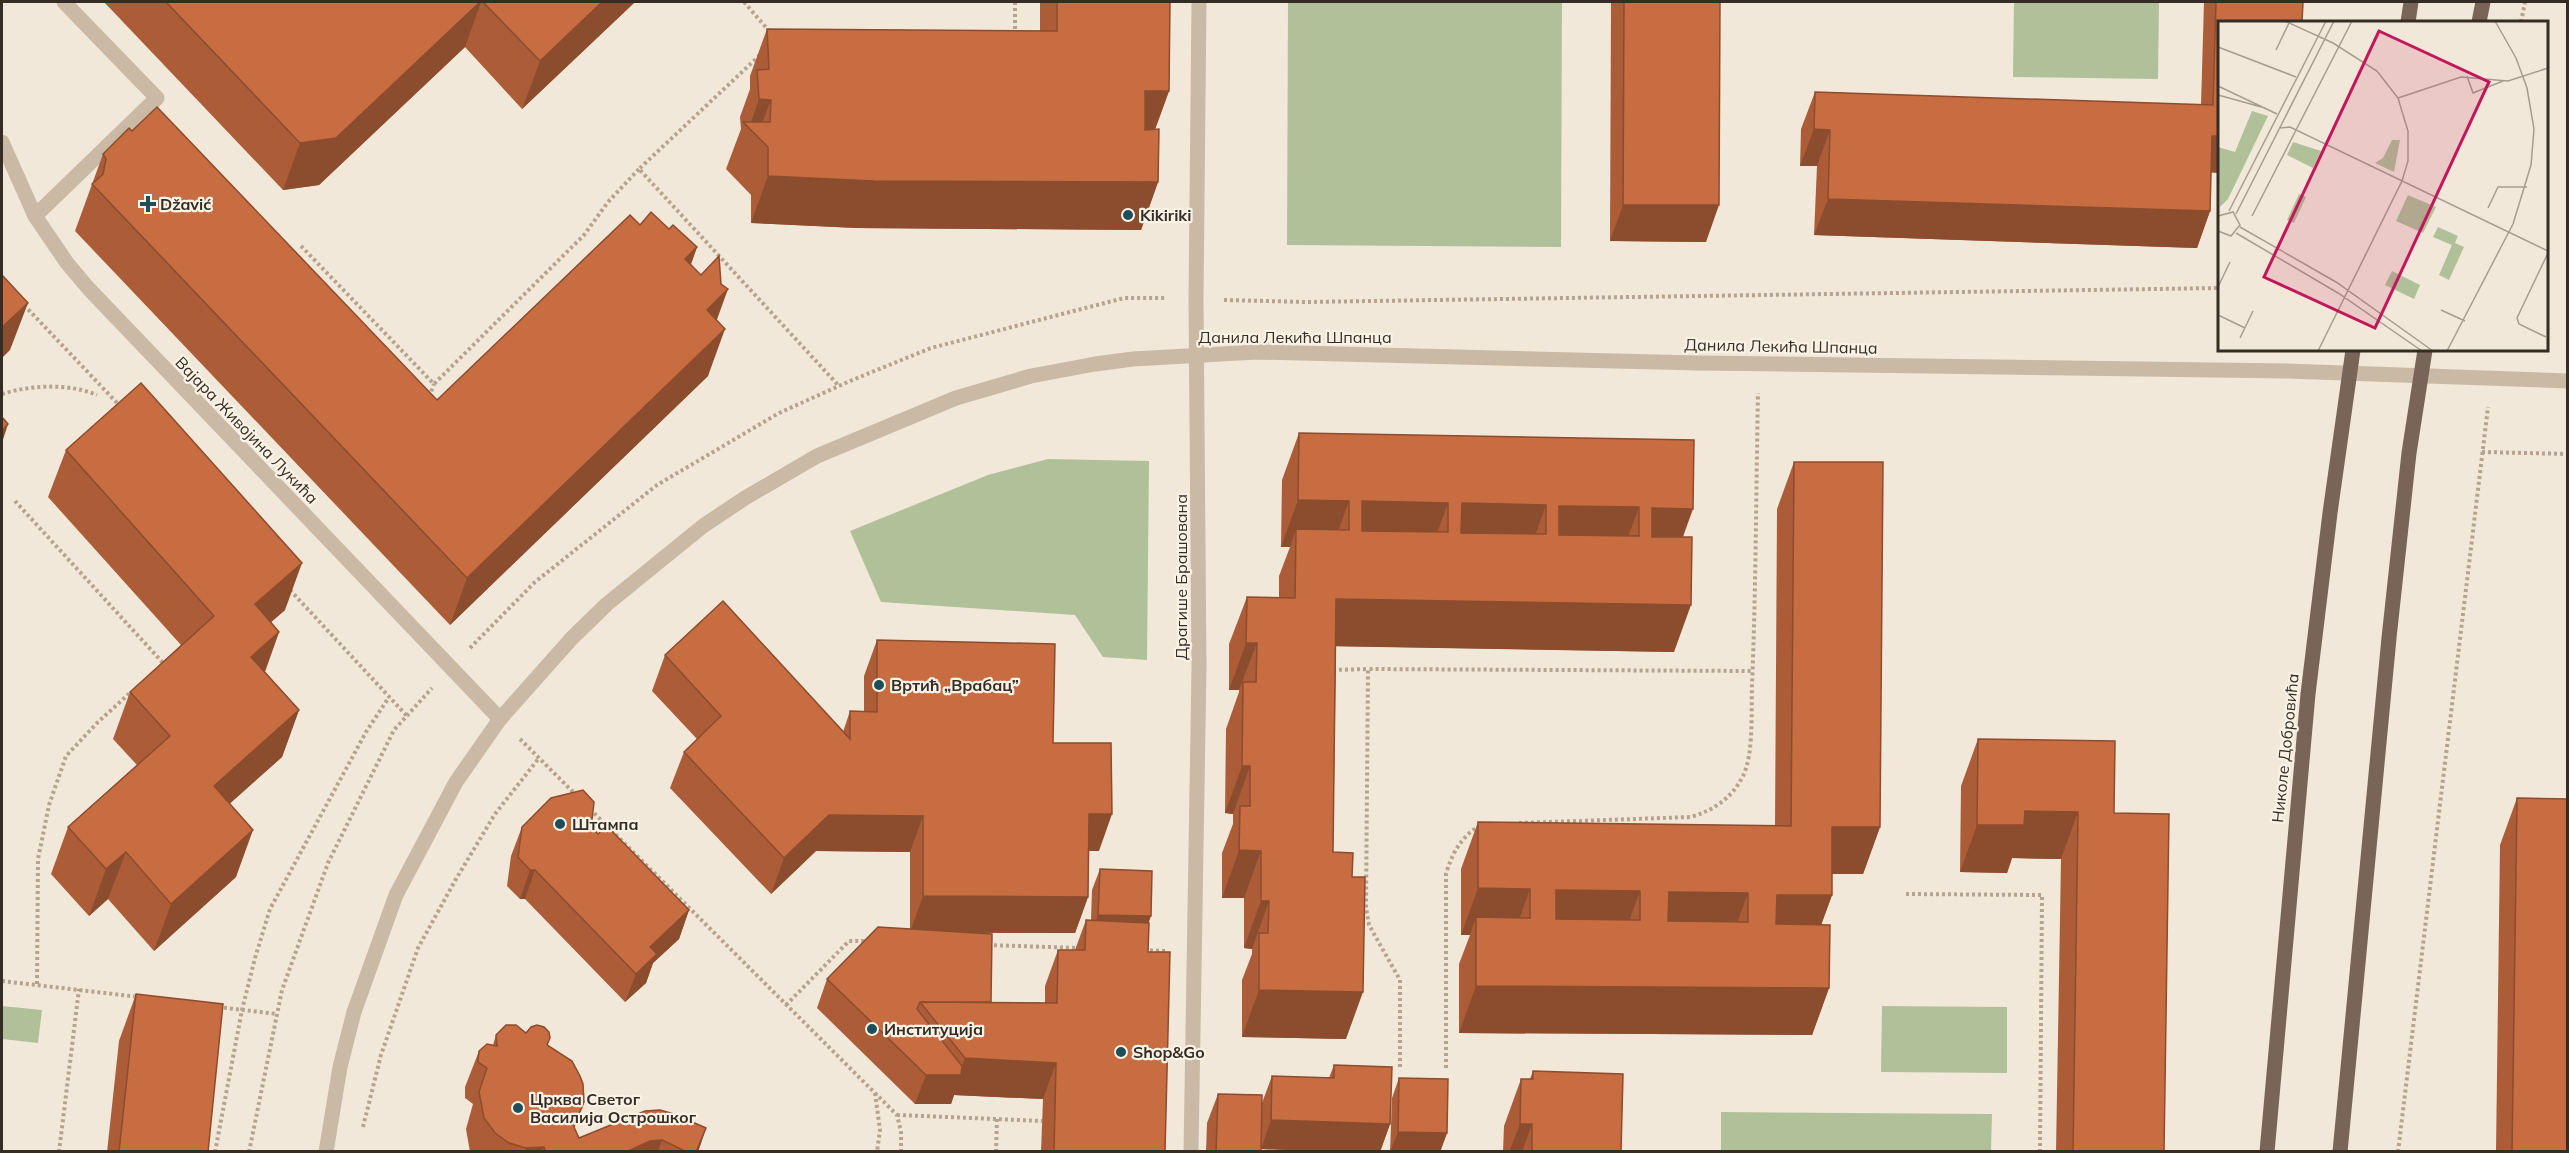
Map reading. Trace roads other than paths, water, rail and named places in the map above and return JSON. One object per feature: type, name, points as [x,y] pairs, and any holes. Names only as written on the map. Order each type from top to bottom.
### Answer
[{"type":"main road","points":[[2408,21],[2411,2]]},
{"type":"main road","points":[[2479,21],[2483,2]]},
{"type":"main road","name":"Николе Добровића","points":[[2267,1152],[2308,694],[2353,351]]},
{"type":"main road","points":[[2340,1152],[2390,626],[2409,453],[2425,351]]},
{"type":"street","points":[[35,216],[157,98],[64,2]]},
{"type":"street","name":"Драгише Брашована","points":[[1191,1152],[1199,668],[1196,299],[1199,2]]},
{"type":"street","name":"Вајара Живојина Лукића","points":[[2,142],[35,216],[89,289],[500,719]]},
{"type":"street","name":"Данила Лекића Шпанца","points":[[326,1152],[340,1067],[354,1011],[396,895],[456,782],[500,719],[572,638],[607,604],[703,526],[745,498],[817,456],[892,423],[999,384],[1095,364],[1257,352],[1758,364],[2287,371],[2568,381]]},
{"type":"place","name":"Džavić","points":[[148,204]]},
{"type":"place","name":"Kikiriki","points":[[1128,215]]},
{"type":"place","name":"Вртић „Врабац”","points":[[879,685]]},
{"type":"place","name":"Штампа","points":[[560,824]]},
{"type":"place","name":"Институција","points":[[872,1029]]},
{"type":"place","name":"Shop&Go","points":[[1121,1052]]},
{"type":"place","name":"Црква Светог Василија Острошког","points":[[518,1108]]}]
